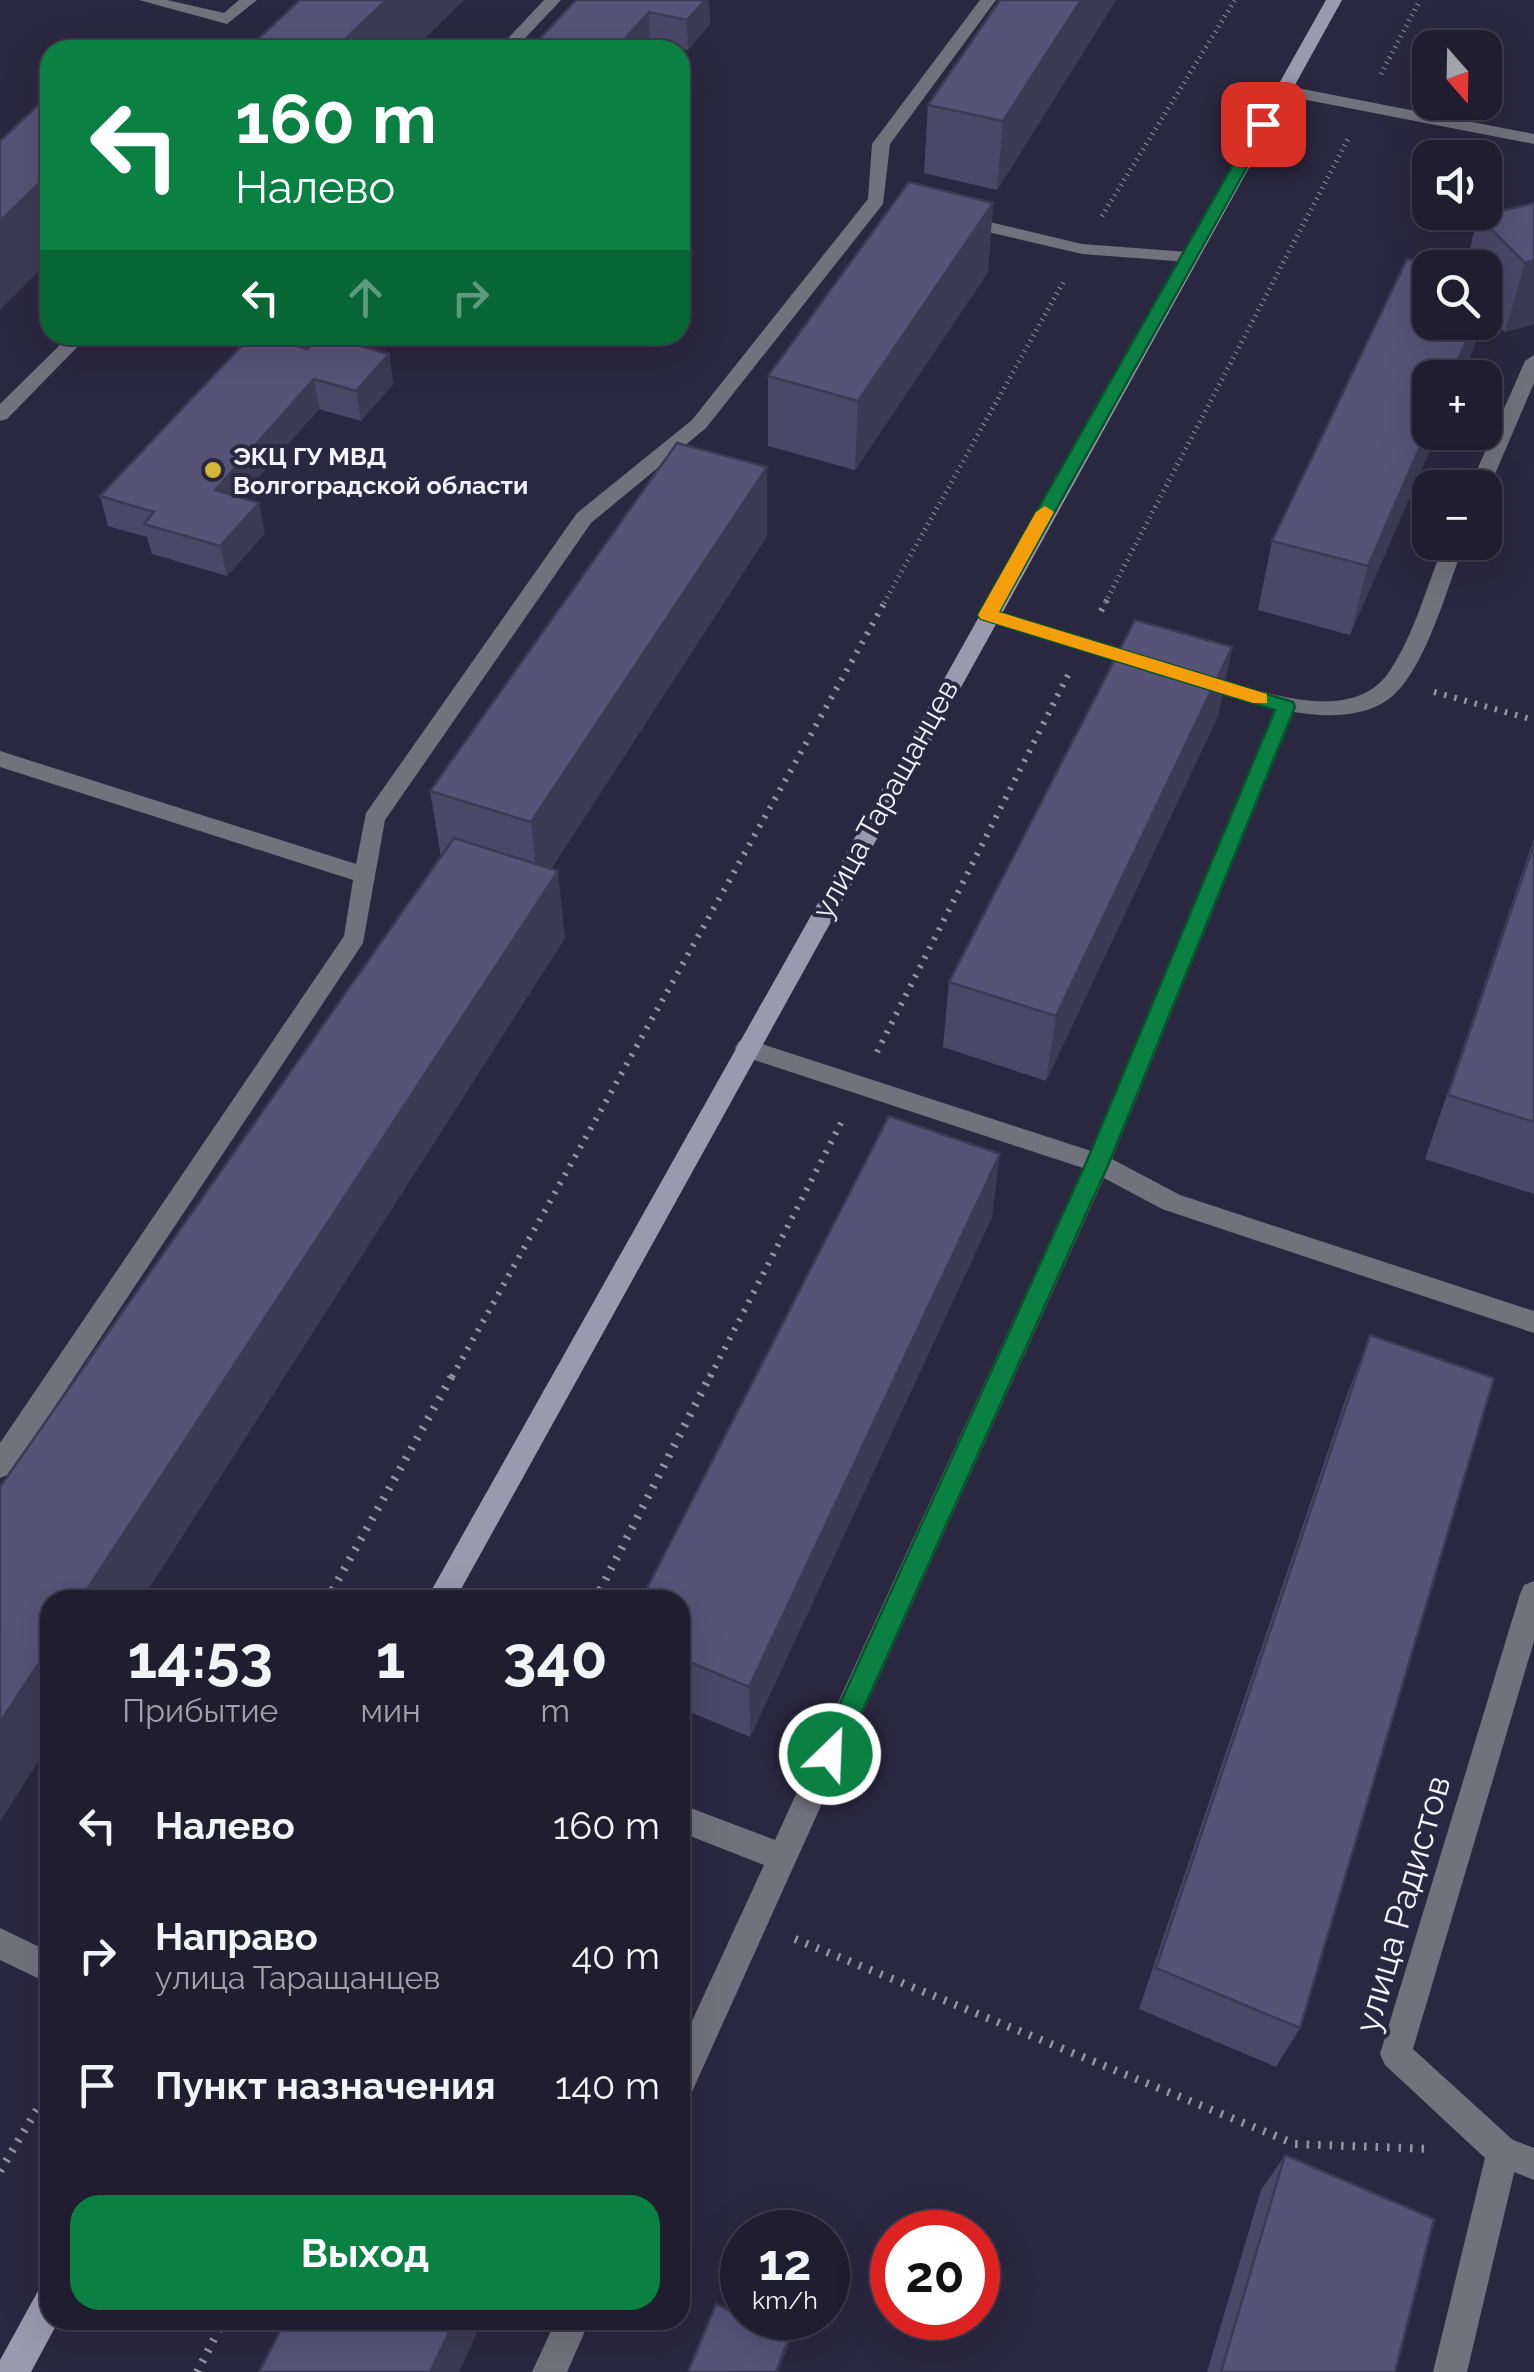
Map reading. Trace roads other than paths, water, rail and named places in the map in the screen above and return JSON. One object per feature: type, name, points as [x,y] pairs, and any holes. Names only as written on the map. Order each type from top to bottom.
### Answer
[{"type":"street","points":[[146,0],[227,19],[249,0]]},
{"type":"street","points":[[515,40],[553,0]]},
{"type":"street","points":[[0,1466],[355,937],[374,819],[584,518],[700,424],[887,202],[881,144],[988,0]]},
{"type":"street","name":"улица Таращанцев","points":[[446,1590],[1334,0]]},
{"type":"street","points":[[1282,90],[1534,139]]},
{"type":"street","points":[[933,214],[1082,249],[1188,256]]},
{"type":"street","points":[[0,414],[70,345]]},
{"type":"street","points":[[1487,470],[1534,360]]},
{"type":"street","points":[[988,615],[1286,707],[1328,708],[1372,698],[1394,681],[1447,560]]},
{"type":"street","points":[[690,2062],[1098,1163],[1286,707]]},
{"type":"street","points":[[0,759],[365,875]]},
{"type":"street","points":[[747,1048],[1098,1163],[1171,1202],[1534,1322]]},
{"type":"street","name":"улица Радистов","points":[[1519,2158],[1396,2054],[1534,1594]]},
{"type":"street","points":[[690,1822],[783,1858]]},
{"type":"street","points":[[0,1943],[40,1963]]},
{"type":"street","points":[[1450,2372],[1519,2158]]},
{"type":"street","points":[[12,2372],[40,2321]]},
{"type":"street","points":[[549,2372],[568,2330]]},
{"type":"place","name":"ЭКЦ ГУ МВД Волгоградской области","points":[[213,470]]}]
